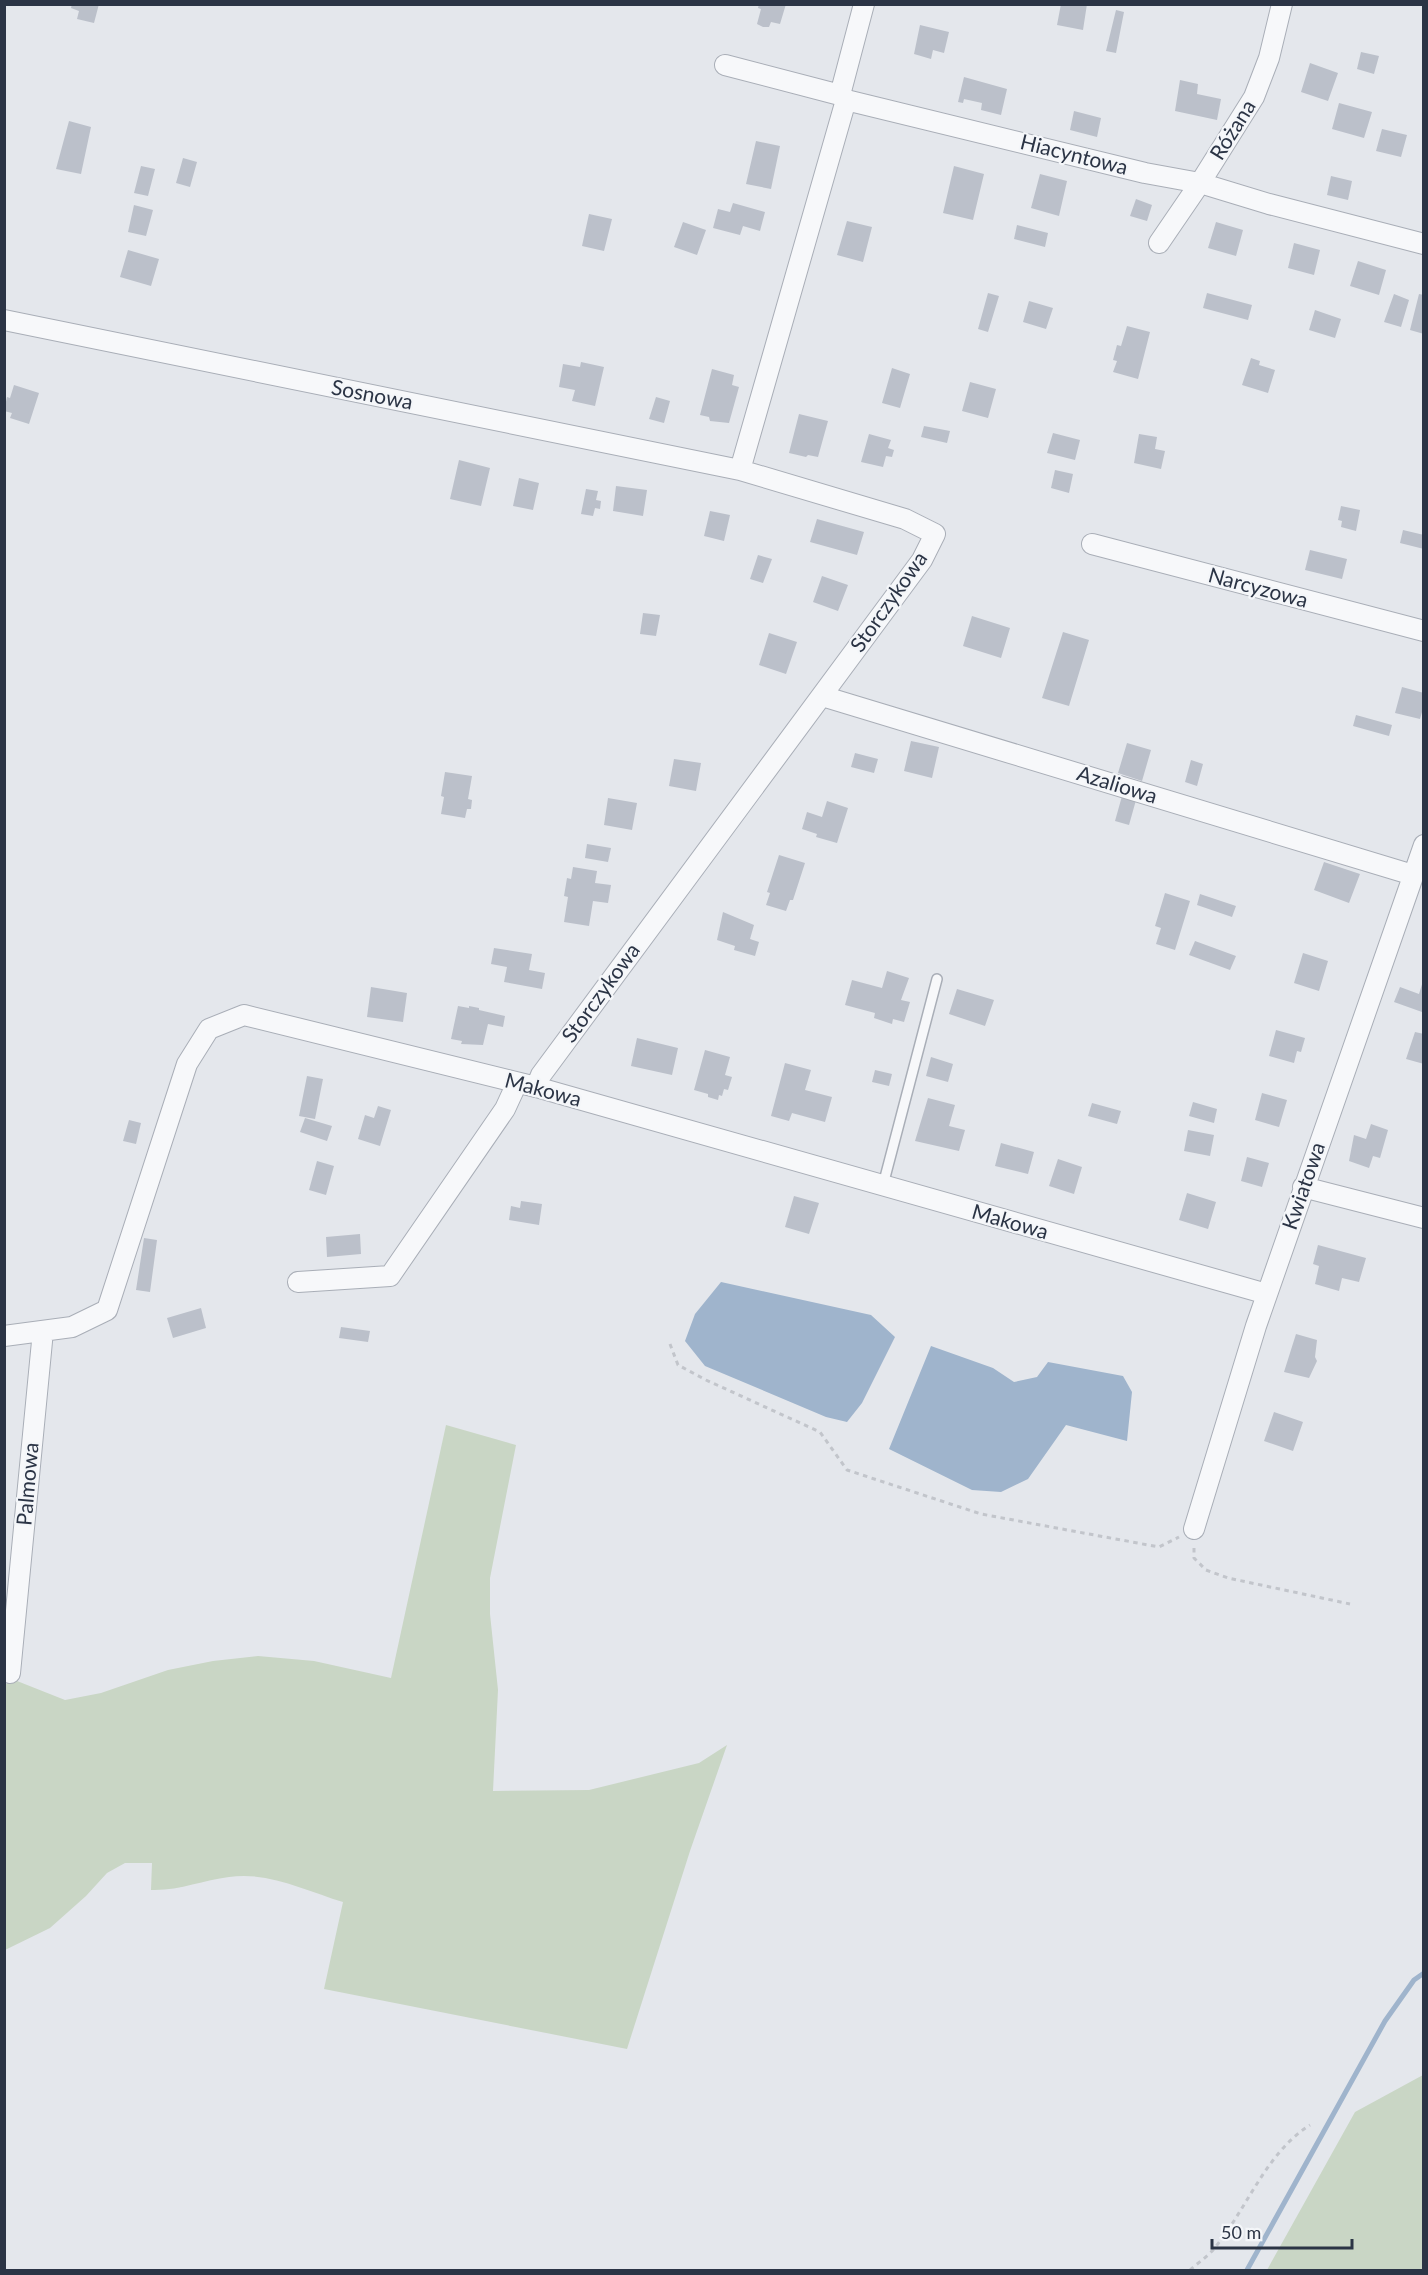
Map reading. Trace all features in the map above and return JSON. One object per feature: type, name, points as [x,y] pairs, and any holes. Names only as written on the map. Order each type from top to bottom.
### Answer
[{"type":"street","points":[[740,470],[843,98],[864,4]]},
{"type":"street","name":"Różana","points":[[1159,243],[1254,97],[1269,58],[1282,4]]},
{"type":"street","name":"Hiacyntowa","points":[[725,65],[843,98],[1145,173],[1200,183],[1269,204],[1424,244]]},
{"type":"street","name":"Sosnowa","points":[[4,320],[740,470]]},
{"type":"street","name":"Storczykowa","points":[[298,1282],[390,1276],[505,1109],[527,1085],[541,1075],[922,560],[935,534],[905,519],[740,470]]},
{"type":"street","name":"Narcyzowa","points":[[1092,544],[1424,631]]},
{"type":"street","name":"Azaliowa","points":[[822,696],[1413,875]]},
{"type":"street","name":"Kwiatowa","points":[[1194,1529],[1267,1294],[1424,845]]},
{"type":"street","name":"Makowa","points":[[4,1336],[72,1327],[107,1310],[187,1064],[209,1029],[244,1015],[527,1085],[1267,1294]]},
{"type":"street","points":[[1303,1187],[1424,1218]]},
{"type":"street","name":"Palmowa","points":[[10,1673],[42,1331]]},
{"type":"lane","points":[[882,1185],[937,979]]},
{"type":"path","points":[[670,1344],[678,1365],[705,1380],[820,1432],[847,1470],[981,1514],[1137,1544],[1159,1547],[1194,1529],[1194,1558],[1206,1570],[1228,1578],[1350,1604]]},
{"type":"path","points":[[1190,2271],[1216,2247],[1275,2158],[1296,2134],[1310,2125]]},
{"type":"green space","points":[[446,1425],[516,1445],[490,1578],[490,1614],[498,1690],[493,1791],[589,1790],[699,1763],[727,1745],[690,1851],[627,2049],[324,1989],[343,1902],[272,1879],[229,1877],[171,1889],[151,1890],[152,1863],[125,1863],[107,1873],[86,1896],[50,1928],[5,1950],[5,1685],[12,1679],[65,1700],[101,1693],[168,1670],[213,1661],[258,1656],[314,1661],[391,1678]]},
{"type":"green space","points":[[1423,2075],[1423,2270],[1267,2270],[1355,2112]]},
{"type":"water","points":[[721,1282],[871,1315],[895,1337],[862,1403],[847,1422],[826,1417],[705,1366],[685,1341],[695,1314]]},
{"type":"water","points":[[931,1346],[993,1368],[1014,1382],[1037,1377],[1048,1362],[1123,1376],[1132,1392],[1127,1441],[1066,1425],[1028,1479],[1001,1492],[972,1490],[889,1449]]},
{"type":"building","points":[[72,4],[99,4],[94,23],[77,19],[79,11],[71,8]]},
{"type":"building","points":[[759,4],[786,4],[780,24],[771,22],[769,27],[763,27],[757,24],[761,9],[758,8]]},
{"type":"building","points":[[1061,4],[1087,4],[1083,30],[1057,25]]},
{"type":"building","points":[[1116,10],[1124,12],[1116,53],[1106,51]]},
{"type":"building","points":[[920,25],[949,32],[944,53],[933,50],[931,59],[914,54]]},
{"type":"building","points":[[1361,52],[1379,56],[1374,74],[1357,69]]},
{"type":"building","points":[[1310,63],[1338,73],[1328,101],[1301,92]]},
{"type":"building","points":[[964,77],[1007,89],[1001,115],[981,110],[982,103],[964,99],[963,103],[958,102]]},
{"type":"building","points":[[1180,80],[1198,84],[1197,94],[1221,99],[1217,120],[1175,111]]},
{"type":"building","points":[[1339,103],[1372,112],[1364,138],[1332,129]]},
{"type":"building","points":[[1074,111],[1101,118],[1097,137],[1070,130]]},
{"type":"building","points":[[69,121],[91,127],[81,174],[56,169]]},
{"type":"building","points":[[1382,129],[1407,135],[1401,157],[1376,151]]},
{"type":"building","points":[[756,141],[780,146],[771,189],[746,184]]},
{"type":"building","points":[[183,158],[197,162],[190,187],[176,183]]},
{"type":"building","points":[[141,166],[155,169],[148,196],[134,193]]},
{"type":"building","points":[[954,166],[984,174],[973,220],[943,213]]},
{"type":"building","points":[[1040,174],[1067,181],[1059,216],[1031,208]]},
{"type":"building","points":[[1331,176],[1352,181],[1348,200],[1327,195]]},
{"type":"building","points":[[1136,199],[1152,205],[1147,221],[1130,216]]},
{"type":"building","points":[[733,203],[765,212],[760,231],[743,226],[740,235],[713,228],[718,209],[730,212]]},
{"type":"building","points":[[134,205],[153,210],[146,236],[128,232]]},
{"type":"building","points":[[589,214],[612,219],[604,251],[582,246]]},
{"type":"building","points":[[847,221],[872,227],[863,262],[837,255]]},
{"type":"building","points":[[683,222],[706,230],[697,255],[674,247]]},
{"type":"building","points":[[1216,222],[1243,230],[1236,256],[1208,248]]},
{"type":"building","points":[[1017,225],[1048,233],[1045,247],[1014,239]]},
{"type":"building","points":[[1294,243],[1320,250],[1314,275],[1288,268]]},
{"type":"building","points":[[128,250],[159,259],[151,286],[120,277]]},
{"type":"building","points":[[1358,261],[1386,270],[1379,295],[1350,286]]},
{"type":"building","points":[[988,293],[999,296],[988,332],[978,329]]},
{"type":"building","points":[[1207,293],[1252,305],[1248,320],[1203,308]]},
{"type":"building","points":[[1394,294],[1409,300],[1401,327],[1384,322]]},
{"type":"building","points":[[1419,294],[1424,295],[1424,334],[1410,330]]},
{"type":"building","points":[[1029,301],[1053,308],[1046,329],[1023,322]]},
{"type":"building","points":[[1315,310],[1341,319],[1335,338],[1309,330]]},
{"type":"building","points":[[1127,326],[1150,332],[1138,379],[1113,372],[1117,361],[1113,360],[1117,345],[1121,346]]},
{"type":"building","points":[[1251,358],[1260,361],[1259,365],[1275,370],[1268,393],[1242,385]]},
{"type":"building","points":[[581,362],[604,367],[595,406],[572,401],[575,390],[559,387],[563,364],[580,367]]},
{"type":"building","points":[[892,368],[910,374],[900,408],[882,403]]},
{"type":"building","points":[[712,369],[734,375],[732,385],[739,387],[729,423],[710,421],[709,417],[700,415]]},
{"type":"building","points":[[970,382],[996,389],[988,418],[962,411]]},
{"type":"building","points":[[14,385],[39,393],[29,424],[10,418],[12,413],[4,411],[7,397],[10,398]]},
{"type":"building","points":[[656,397],[670,401],[664,423],[649,419]]},
{"type":"building","points":[[799,414],[828,421],[818,457],[789,453]]},
{"type":"building","points":[[924,426],[950,431],[947,443],[921,437]]},
{"type":"building","points":[[1053,433],[1080,440],[1075,460],[1047,453]]},
{"type":"building","points":[[869,434],[891,440],[888,448],[894,450],[892,457],[886,456],[883,467],[861,462]]},
{"type":"building","points":[[1139,434],[1157,437],[1155,449],[1165,451],[1161,469],[1134,463]]},
{"type":"building","points":[[459,460],[490,468],[481,506],[450,499]]},
{"type":"building","points":[[1055,470],[1073,474],[1069,493],[1051,488]]},
{"type":"building","points":[[519,478],[539,483],[533,510],[513,506]]},
{"type":"building","points":[[616,486],[647,490],[643,516],[613,511]]},
{"type":"building","points":[[586,489],[598,491],[596,500],[601,501],[600,509],[595,508],[593,516],[581,514]]},
{"type":"building","points":[[1341,506],[1360,510],[1356,531],[1341,527],[1342,521],[1338,520]]},
{"type":"building","points":[[710,511],[730,515],[724,541],[704,536]]},
{"type":"building","points":[[817,519],[864,532],[857,555],[810,542]]},
{"type":"building","points":[[1403,530],[1424,535],[1424,549],[1400,543]]},
{"type":"building","points":[[1310,550],[1347,559],[1342,579],[1305,570]]},
{"type":"building","points":[[758,555],[772,559],[763,583],[750,579]]},
{"type":"building","points":[[822,576],[848,585],[838,611],[813,602]]},
{"type":"building","points":[[643,613],[660,615],[656,636],[640,634]]},
{"type":"building","points":[[972,616],[1010,628],[1001,658],[963,646]]},
{"type":"building","points":[[1063,632],[1089,640],[1069,706],[1042,698]]},
{"type":"building","points":[[769,633],[797,642],[786,674],[759,665]]},
{"type":"building","points":[[1402,687],[1424,693],[1424,705],[1420,719],[1395,713]]},
{"type":"building","points":[[1356,715],[1392,725],[1389,736],[1353,726]]},
{"type":"building","points":[[911,741],[939,747],[932,778],[904,771]]},
{"type":"building","points":[[1127,743],[1151,750],[1142,781],[1118,773]]},
{"type":"building","points":[[855,753],[878,759],[874,773],[851,767]]},
{"type":"building","points":[[674,759],[701,763],[696,791],[669,786]]},
{"type":"building","points":[[1191,760],[1203,764],[1197,786],[1185,782]]},
{"type":"building","points":[[445,772],[472,776],[468,799],[472,800],[471,809],[467,809],[465,818],[441,814]]},
{"type":"building","points":[[1124,789],[1138,793],[1129,825],[1115,821]]},
{"type":"building","points":[[608,798],[637,803],[632,830],[604,825]]},
{"type":"building","points":[[827,801],[848,808],[837,843],[816,837],[817,834],[802,829],[807,812],[822,817]]},
{"type":"building","points":[[587,844],[611,848],[608,862],[585,858]]},
{"type":"building","points":[[779,855],[805,863],[793,900],[790,900],[786,911],[766,905],[770,893],[767,892]]},
{"type":"building","points":[[1324,862],[1360,874],[1349,903],[1314,890]]},
{"type":"building","points":[[573,867],[597,871],[595,883],[611,885],[608,903],[593,901],[589,926],[564,922],[568,897],[564,896],[567,878],[571,879]]},
{"type":"building","points":[[1165,893],[1190,901],[1175,950],[1156,944],[1161,928],[1155,926]]},
{"type":"building","points":[[1200,894],[1236,906],[1232,917],[1197,905]]},
{"type":"building","points":[[723,912],[754,925],[750,939],[759,942],[755,956],[734,950],[735,946],[717,940]]},
{"type":"building","points":[[1195,941],[1236,956],[1230,970],[1189,955]]},
{"type":"building","points":[[494,948],[532,954],[529,970],[545,973],[542,989],[504,982],[507,967],[491,964]]},
{"type":"building","points":[[1303,953],[1328,961],[1319,991],[1294,983]]},
{"type":"building","points":[[887,971],[909,978],[901,1000],[910,1002],[904,1022],[893,1019],[892,1024],[874,1018],[875,1013],[845,1005],[852,980],[882,988]]},
{"type":"building","points":[[1423,981],[1424,1007],[1422,1012],[1394,1002],[1400,987],[1419,994]]},
{"type":"building","points":[[371,987],[407,993],[403,1022],[367,1017]]},
{"type":"building","points":[[957,989],[994,1000],[985,1026],[949,1014]]},
{"type":"building","points":[[458,1006],[479,1008],[479,1010],[505,1016],[503,1027],[488,1024],[483,1045],[461,1044],[462,1041],[451,1039]]},
{"type":"building","points":[[1276,1030],[1305,1038],[1301,1052],[1297,1051],[1294,1063],[1269,1056]]},
{"type":"building","points":[[1415,1032],[1424,1034],[1424,1064],[1406,1059]]},
{"type":"building","points":[[637,1038],[678,1048],[672,1075],[631,1066]]},
{"type":"building","points":[[705,1050],[730,1057],[725,1075],[732,1077],[728,1090],[724,1089],[718,1100],[694,1090]]},
{"type":"building","points":[[931,1057],[953,1064],[948,1082],[926,1076]]},
{"type":"building","points":[[785,1063],[811,1070],[805,1090],[832,1097],[825,1122],[792,1113],[789,1121],[771,1116]]},
{"type":"building","points":[[875,1070],[892,1074],[889,1086],[872,1082]]},
{"type":"building","points":[[307,1076],[323,1079],[315,1119],[299,1116]]},
{"type":"building","points":[[1262,1093],[1287,1100],[1279,1127],[1255,1120]]},
{"type":"building","points":[[928,1098],[955,1105],[949,1126],[965,1130],[959,1151],[915,1141]]},
{"type":"building","points":[[1193,1102],[1217,1109],[1214,1123],[1189,1116]]},
{"type":"building","points":[[1092,1103],[1121,1111],[1117,1124],[1088,1116]]},
{"type":"building","points":[[378,1106],[391,1110],[380,1146],[358,1139],[365,1115],[374,1118]]},
{"type":"building","points":[[305,1118],[332,1126],[327,1141],[300,1132]]},
{"type":"building","points":[[129,1120],[141,1123],[136,1144],[123,1141]]},
{"type":"building","points":[[1371,1124],[1388,1130],[1380,1158],[1373,1156],[1369,1168],[1349,1161],[1354,1135],[1366,1139]]},
{"type":"building","points":[[1188,1130],[1214,1135],[1210,1156],[1184,1151]]},
{"type":"building","points":[[1001,1143],[1034,1152],[1028,1174],[995,1166]]},
{"type":"building","points":[[1247,1157],[1269,1163],[1262,1187],[1241,1181]]},
{"type":"building","points":[[1058,1159],[1082,1167],[1074,1194],[1049,1186]]},
{"type":"building","points":[[317,1161],[334,1166],[326,1195],[309,1190]]},
{"type":"building","points":[[1187,1193],[1216,1202],[1208,1229],[1179,1220]]},
{"type":"building","points":[[794,1196],[819,1203],[809,1234],[785,1227]]},
{"type":"building","points":[[521,1201],[542,1204],[539,1225],[509,1220],[511,1206],[520,1208]]},
{"type":"building","points":[[360,1234],[361,1254],[327,1257],[326,1237]]},
{"type":"building","points":[[144,1238],[157,1240],[150,1292],[136,1290]]},
{"type":"building","points":[[1318,1245],[1366,1258],[1359,1282],[1342,1278],[1339,1291],[1315,1284],[1319,1266],[1313,1264]]},
{"type":"building","points":[[201,1308],[206,1328],[173,1338],[167,1318]]},
{"type":"building","points":[[341,1327],[370,1331],[368,1342],[339,1338]]},
{"type":"building","points":[[1296,1334],[1317,1340],[1315,1357],[1317,1361],[1309,1378],[1284,1372]]},
{"type":"building","points":[[1274,1412],[1303,1422],[1293,1451],[1264,1441]]},
{"type":"waterway","points":[[1247,2270],[1385,2021],[1414,1980],[1424,1973]]}]
